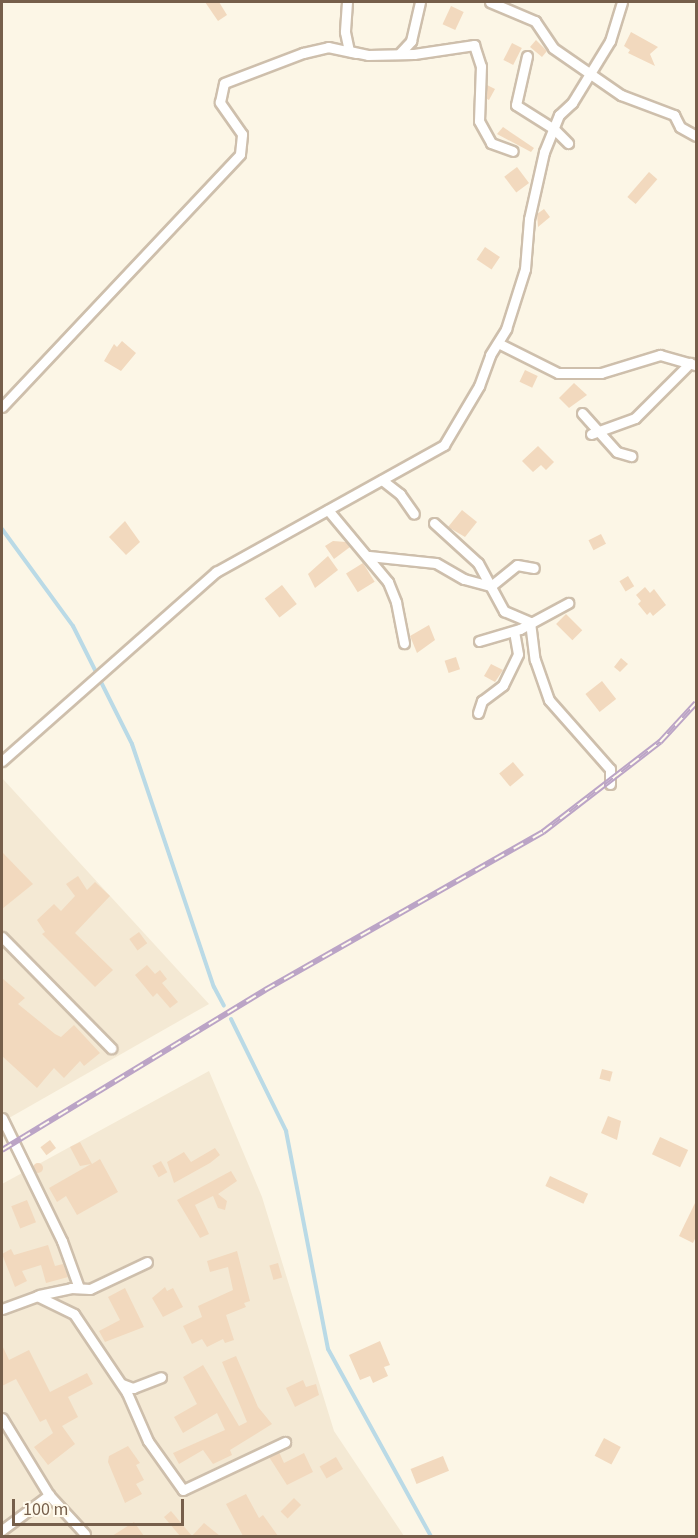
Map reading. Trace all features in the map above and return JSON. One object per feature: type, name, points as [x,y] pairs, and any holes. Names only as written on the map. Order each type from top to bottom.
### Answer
[{"type":"street","points":[[347,2],[347,48],[356,53]]},
{"type":"street","points":[[399,54],[411,41],[420,2]]},
{"type":"street","points":[[490,2],[513,5],[535,21],[553,48],[627,98],[674,115],[680,127],[696,136]]},
{"type":"street","points":[[2,761],[216,572],[444,445],[480,386],[506,329],[525,269],[532,201],[544,152],[559,115],[572,103],[610,41],[622,2]]},
{"type":"street","points":[[2,407],[240,154],[242,134],[220,102],[219,91],[224,83],[303,53],[328,48],[356,53],[399,54],[474,45],[481,66],[478,121],[491,142],[513,151]]},
{"type":"street","points":[[527,56],[516,105],[554,129],[568,143]]},
{"type":"street","points":[[498,343],[558,374],[588,375],[618,370],[660,355],[693,364]]},
{"type":"street","points":[[596,433],[635,418],[693,364]]},
{"type":"street","points":[[582,413],[596,433],[617,452],[631,456]]},
{"type":"street","points":[[382,480],[400,494],[414,514]]},
{"type":"street","points":[[328,510],[369,556],[396,602],[404,644]]},
{"type":"street","points":[[434,524],[467,551],[491,586],[504,611],[530,622]]},
{"type":"street","points":[[369,556],[436,563],[464,579],[491,586]]},
{"type":"street","points":[[491,586],[517,565],[534,568]]},
{"type":"street","points":[[479,640],[514,631],[568,603]]},
{"type":"street","points":[[530,622],[535,660],[549,700],[610,769],[610,784]]},
{"type":"street","points":[[478,713],[482,701],[503,685],[518,654],[514,631]]},
{"type":"street","points":[[2,937],[111,1048]]},
{"type":"street","points":[[2,1118],[62,1241],[79,1288]]},
{"type":"street","points":[[2,1309],[37,1296],[79,1288],[90,1289],[147,1262]]},
{"type":"street","points":[[37,1296],[74,1314],[122,1384],[148,1441],[183,1490],[285,1442]]},
{"type":"street","points":[[122,1384],[133,1388],[161,1377]]},
{"type":"street","points":[[2,1418],[49,1495],[85,1534]]},
{"type":"street","points":[[2,1530],[49,1495]]},
{"type":"shaded area","points":[[2,778],[209,1004],[2,1122]]},
{"type":"shaded area","points":[[209,1071],[262,1197],[334,1431],[404,1536],[2,1536],[2,1184]]},
{"type":"building","points":[[205,2],[219,2],[227,15],[218,21]]},
{"type":"building","points":[[451,6],[464,12],[455,30],[443,24]]},
{"type":"building","points":[[631,32],[658,47],[650,54],[655,66],[628,53],[630,50],[624,46]]},
{"type":"building","points":[[536,40],[547,51],[542,57],[530,47]]},
{"type":"building","points":[[512,43],[522,48],[513,65],[503,60]]},
{"type":"building","points":[[487,85],[495,89],[489,100],[487,99]]},
{"type":"building","points":[[503,127],[534,148],[531,152],[497,134]]},
{"type":"building","points":[[517,167],[529,183],[516,193],[504,177]]},
{"type":"building","points":[[649,172],[657,179],[636,204],[627,197]]},
{"type":"building","points":[[544,209],[550,217],[538,227],[537,214]]},
{"type":"building","points":[[485,247],[500,257],[492,270],[477,259]]},
{"type":"building","points":[[122,341],[136,353],[121,371],[104,361],[114,344],[117,347]]},
{"type":"building","points":[[525,370],[538,376],[532,388],[520,382]]},
{"type":"building","points":[[574,383],[587,395],[569,408],[559,398]]},
{"type":"building","points":[[538,446],[554,462],[546,470],[541,465],[533,472],[522,461]]},
{"type":"building","points":[[462,510],[477,522],[465,537],[448,527]]},
{"type":"building","points":[[125,521],[140,542],[126,555],[109,537]]},
{"type":"building","points":[[601,534],[606,544],[594,550],[589,540]]},
{"type":"building","points":[[333,541],[346,542],[350,547],[334,559],[325,546]]},
{"type":"building","points":[[328,556],[338,570],[315,588],[308,574]]},
{"type":"building","points":[[363,563],[375,582],[358,592],[346,574]]},
{"type":"building","points":[[628,576],[634,586],[626,591],[619,581]]},
{"type":"building","points":[[282,585],[297,604],[279,617],[265,599]]},
{"type":"building","points":[[645,587],[650,593],[654,589],[666,605],[653,616],[650,612],[647,615],[638,604],[641,601],[636,595]]},
{"type":"building","points":[[566,614],[582,630],[572,640],[556,624]]},
{"type":"building","points":[[429,625],[435,640],[417,653],[410,636]]},
{"type":"building","points":[[456,657],[460,669],[449,673],[445,661]]},
{"type":"building","points":[[621,658],[628,664],[620,672],[614,667]]},
{"type":"building","points":[[491,664],[503,670],[495,682],[484,676]]},
{"type":"building","points":[[602,681],[616,699],[600,712],[585,694]]},
{"type":"building","points":[[513,762],[524,775],[510,787],[499,774]]},
{"type":"building","points":[[2,852],[33,884],[2,909]]},
{"type":"building","points":[[78,876],[87,890],[95,882],[110,896],[75,933],[113,970],[95,987],[42,934],[45,932],[37,920],[54,904],[61,911],[75,896],[66,884]]},
{"type":"building","points":[[139,932],[147,943],[138,950],[129,939]]},
{"type":"building","points":[[147,965],[155,974],[160,970],[167,979],[162,983],[178,1002],[170,1008],[157,993],[153,997],[135,975]]},
{"type":"building","points":[[2,978],[25,998],[18,1004],[55,1034],[61,1037],[74,1025],[100,1053],[84,1066],[80,1061],[64,1078],[54,1068],[37,1088],[2,1056]]},
{"type":"building","points":[[602,1069],[613,1072],[610,1082],[599,1079]]},
{"type":"building","points":[[608,1116],[621,1121],[617,1140],[601,1133]]},
{"type":"building","points":[[660,1137],[688,1150],[680,1167],[652,1154]]},
{"type":"building","points":[[50,1140],[56,1148],[46,1155],[40,1147]]},
{"type":"building","points":[[80,1142],[92,1164],[100,1159],[118,1192],[77,1215],[66,1196],[57,1202],[49,1188],[91,1164],[80,1166],[70,1147]]},
{"type":"building","points":[[215,1148],[220,1155],[174,1183],[167,1162],[184,1152],[191,1162]]},
{"type":"building","points":[[161,1161],[167,1172],[159,1177],[152,1166]]},
{"type":"building","points":[[38,1163],[43,1168],[38,1173],[33,1168]]},
{"type":"building","points":[[231,1171],[237,1181],[218,1194],[227,1201],[225,1210],[218,1208],[213,1196],[195,1205],[209,1234],[200,1238],[177,1200]]},
{"type":"building","points":[[550,1176],[588,1194],[583,1204],[545,1186]]},
{"type":"building","points":[[27,1200],[36,1222],[20,1229],[11,1206]]},
{"type":"building","points":[[696,1201],[696,1237],[693,1243],[679,1236]]},
{"type":"building","points":[[48,1245],[55,1266],[63,1264],[68,1277],[46,1283],[41,1265],[22,1271],[27,1281],[15,1287],[2,1254],[11,1249],[14,1255]]},
{"type":"building","points":[[237,1251],[250,1301],[244,1303],[246,1307],[226,1315],[234,1340],[225,1343],[223,1339],[207,1347],[202,1339],[192,1344],[183,1326],[202,1317],[198,1306],[233,1290],[228,1267],[210,1272],[207,1261]]},
{"type":"building","points":[[278,1263],[282,1277],[273,1280],[269,1265]]},
{"type":"building","points":[[165,1287],[167,1291],[173,1288],[183,1307],[163,1317],[152,1298]]},
{"type":"building","points":[[125,1288],[144,1327],[105,1342],[99,1331],[120,1320],[108,1297]]},
{"type":"building","points":[[380,1341],[390,1365],[384,1367],[388,1376],[373,1383],[370,1376],[360,1380],[349,1355]]},
{"type":"building","points":[[2,1345],[9,1360],[29,1350],[50,1392],[87,1373],[93,1384],[68,1397],[78,1417],[62,1426],[75,1444],[48,1465],[34,1447],[53,1433],[46,1419],[40,1422],[16,1379],[2,1386]]},
{"type":"building","points":[[236,1356],[258,1407],[272,1424],[230,1450],[232,1455],[213,1464],[203,1450],[179,1464],[173,1453],[225,1430],[217,1413],[183,1433],[174,1417],[197,1404],[183,1377],[203,1365],[239,1426],[247,1422],[222,1362]]},
{"type":"building","points":[[303,1380],[306,1387],[316,1384],[319,1395],[295,1407],[286,1388]]},
{"type":"building","points":[[604,1438],[621,1447],[611,1465],[595,1456]]},
{"type":"building","points":[[128,1446],[140,1463],[136,1465],[144,1480],[136,1484],[142,1494],[125,1503],[108,1462],[109,1456]]},
{"type":"building","points":[[279,1452],[284,1463],[304,1453],[313,1472],[287,1485],[269,1457]]},
{"type":"building","points":[[443,1456],[449,1471],[417,1484],[411,1469]]},
{"type":"building","points":[[336,1457],[343,1469],[327,1479],[320,1466]]},
{"type":"building","points":[[246,1494],[259,1518],[263,1515],[278,1536],[243,1536],[226,1504]]},
{"type":"building","points":[[294,1498],[301,1505],[288,1519],[281,1511]]},
{"type":"building","points":[[171,1511],[192,1536],[180,1536],[164,1517]]},
{"type":"building","points":[[134,1522],[144,1536],[112,1536]]},
{"type":"building","points":[[204,1523],[220,1536],[192,1536]]},
{"type":"waterway","points":[[2,529],[73,626],[132,744],[214,987],[224,1006]]},
{"type":"waterway","points":[[231,1019],[286,1131],[328,1349],[431,1536]]},
{"type":"railway","points":[[2,1150],[265,990],[543,832],[660,742],[696,703]]}]
